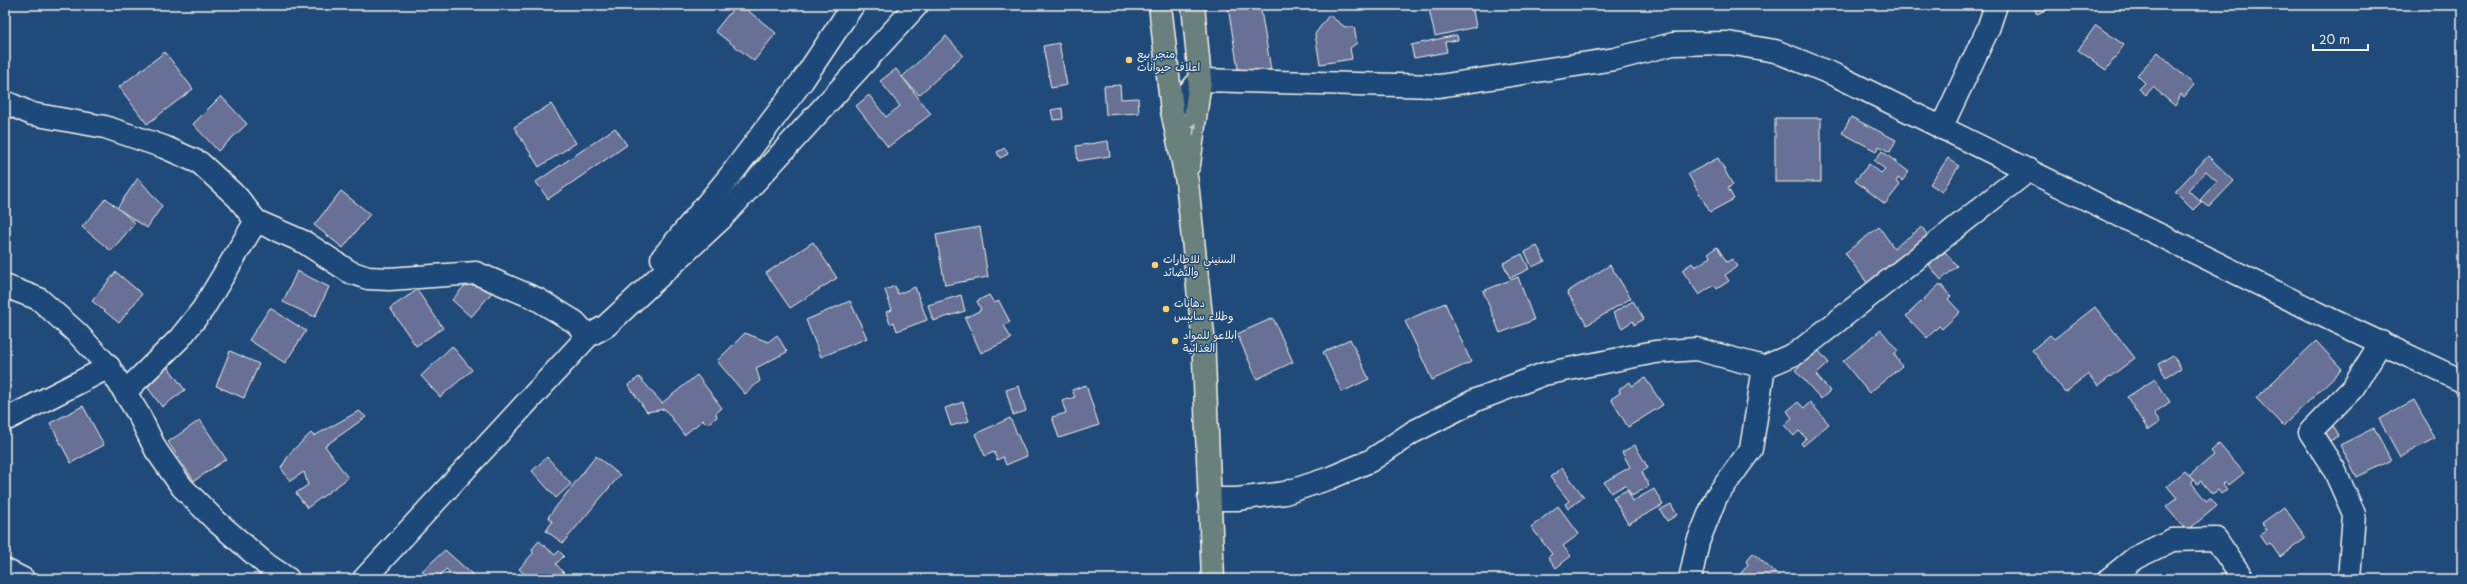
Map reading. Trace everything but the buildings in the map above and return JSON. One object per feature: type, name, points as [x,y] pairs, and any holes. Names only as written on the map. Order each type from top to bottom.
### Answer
[{"type":"main road","points":[[1160,5],[1172,111],[1187,182],[1203,334],[1213,579]]},
{"type":"main road","points":[[1187,182],[1200,80],[1192,5]]},
{"type":"street","points":[[364,579],[597,331],[730,176],[804,80],[853,5]]},
{"type":"street","points":[[597,331],[720,219],[917,5]]},
{"type":"street","points":[[1151,5],[1170,83]]},
{"type":"street","points":[[1941,128],[1988,29],[1996,5]]},
{"type":"street","points":[[1172,111],[1200,80],[1439,86],[1615,59],[1673,44],[1728,43],[1775,51],[1835,75],[2334,321],[2462,381]]},
{"type":"street","points":[[5,102],[32,114],[105,127],[164,147],[200,163],[238,198],[256,221],[304,242],[350,272],[368,278],[476,273],[537,299],[575,322],[597,331]]},
{"type":"street","points":[[1209,499],[1237,499],[1285,493],[1330,478],[1370,462],[1414,432],[1476,400],[1544,374],[1655,352],[1696,349],[1764,367],[1797,353],[2029,170]]},
{"type":"street","points":[[124,392],[180,338],[203,309],[256,221]]},
{"type":"street","points":[[5,286],[39,299],[77,333],[109,367],[139,415],[156,450],[182,487],[216,521],[267,565],[288,579]]},
{"type":"street","points":[[2349,579],[2354,514],[2334,469],[2310,432],[2353,388],[2381,342]]},
{"type":"street","points":[[5,420],[109,367]]},
{"type":"street","points":[[1690,579],[1698,542],[1716,497],[1751,449],[1764,367]]},
{"type":"street","points":[[2109,579],[2135,558],[2172,540],[2216,539],[2243,579]]},
{"type":"street","points":[[5,570],[8,570],[23,579]]},
{"type":"place","name":"متجر بيع اعلاف حيوانات","points":[[1129,60]]},
{"type":"place","name":"السنيني للاطارات والنضائد","points":[[1155,265]]},
{"type":"place","name":"دهانات وطلاء سايبس","points":[[1166,309]]},
{"type":"place","name":"ابلاعو للمواد الغذائية","points":[[1175,341]]}]
